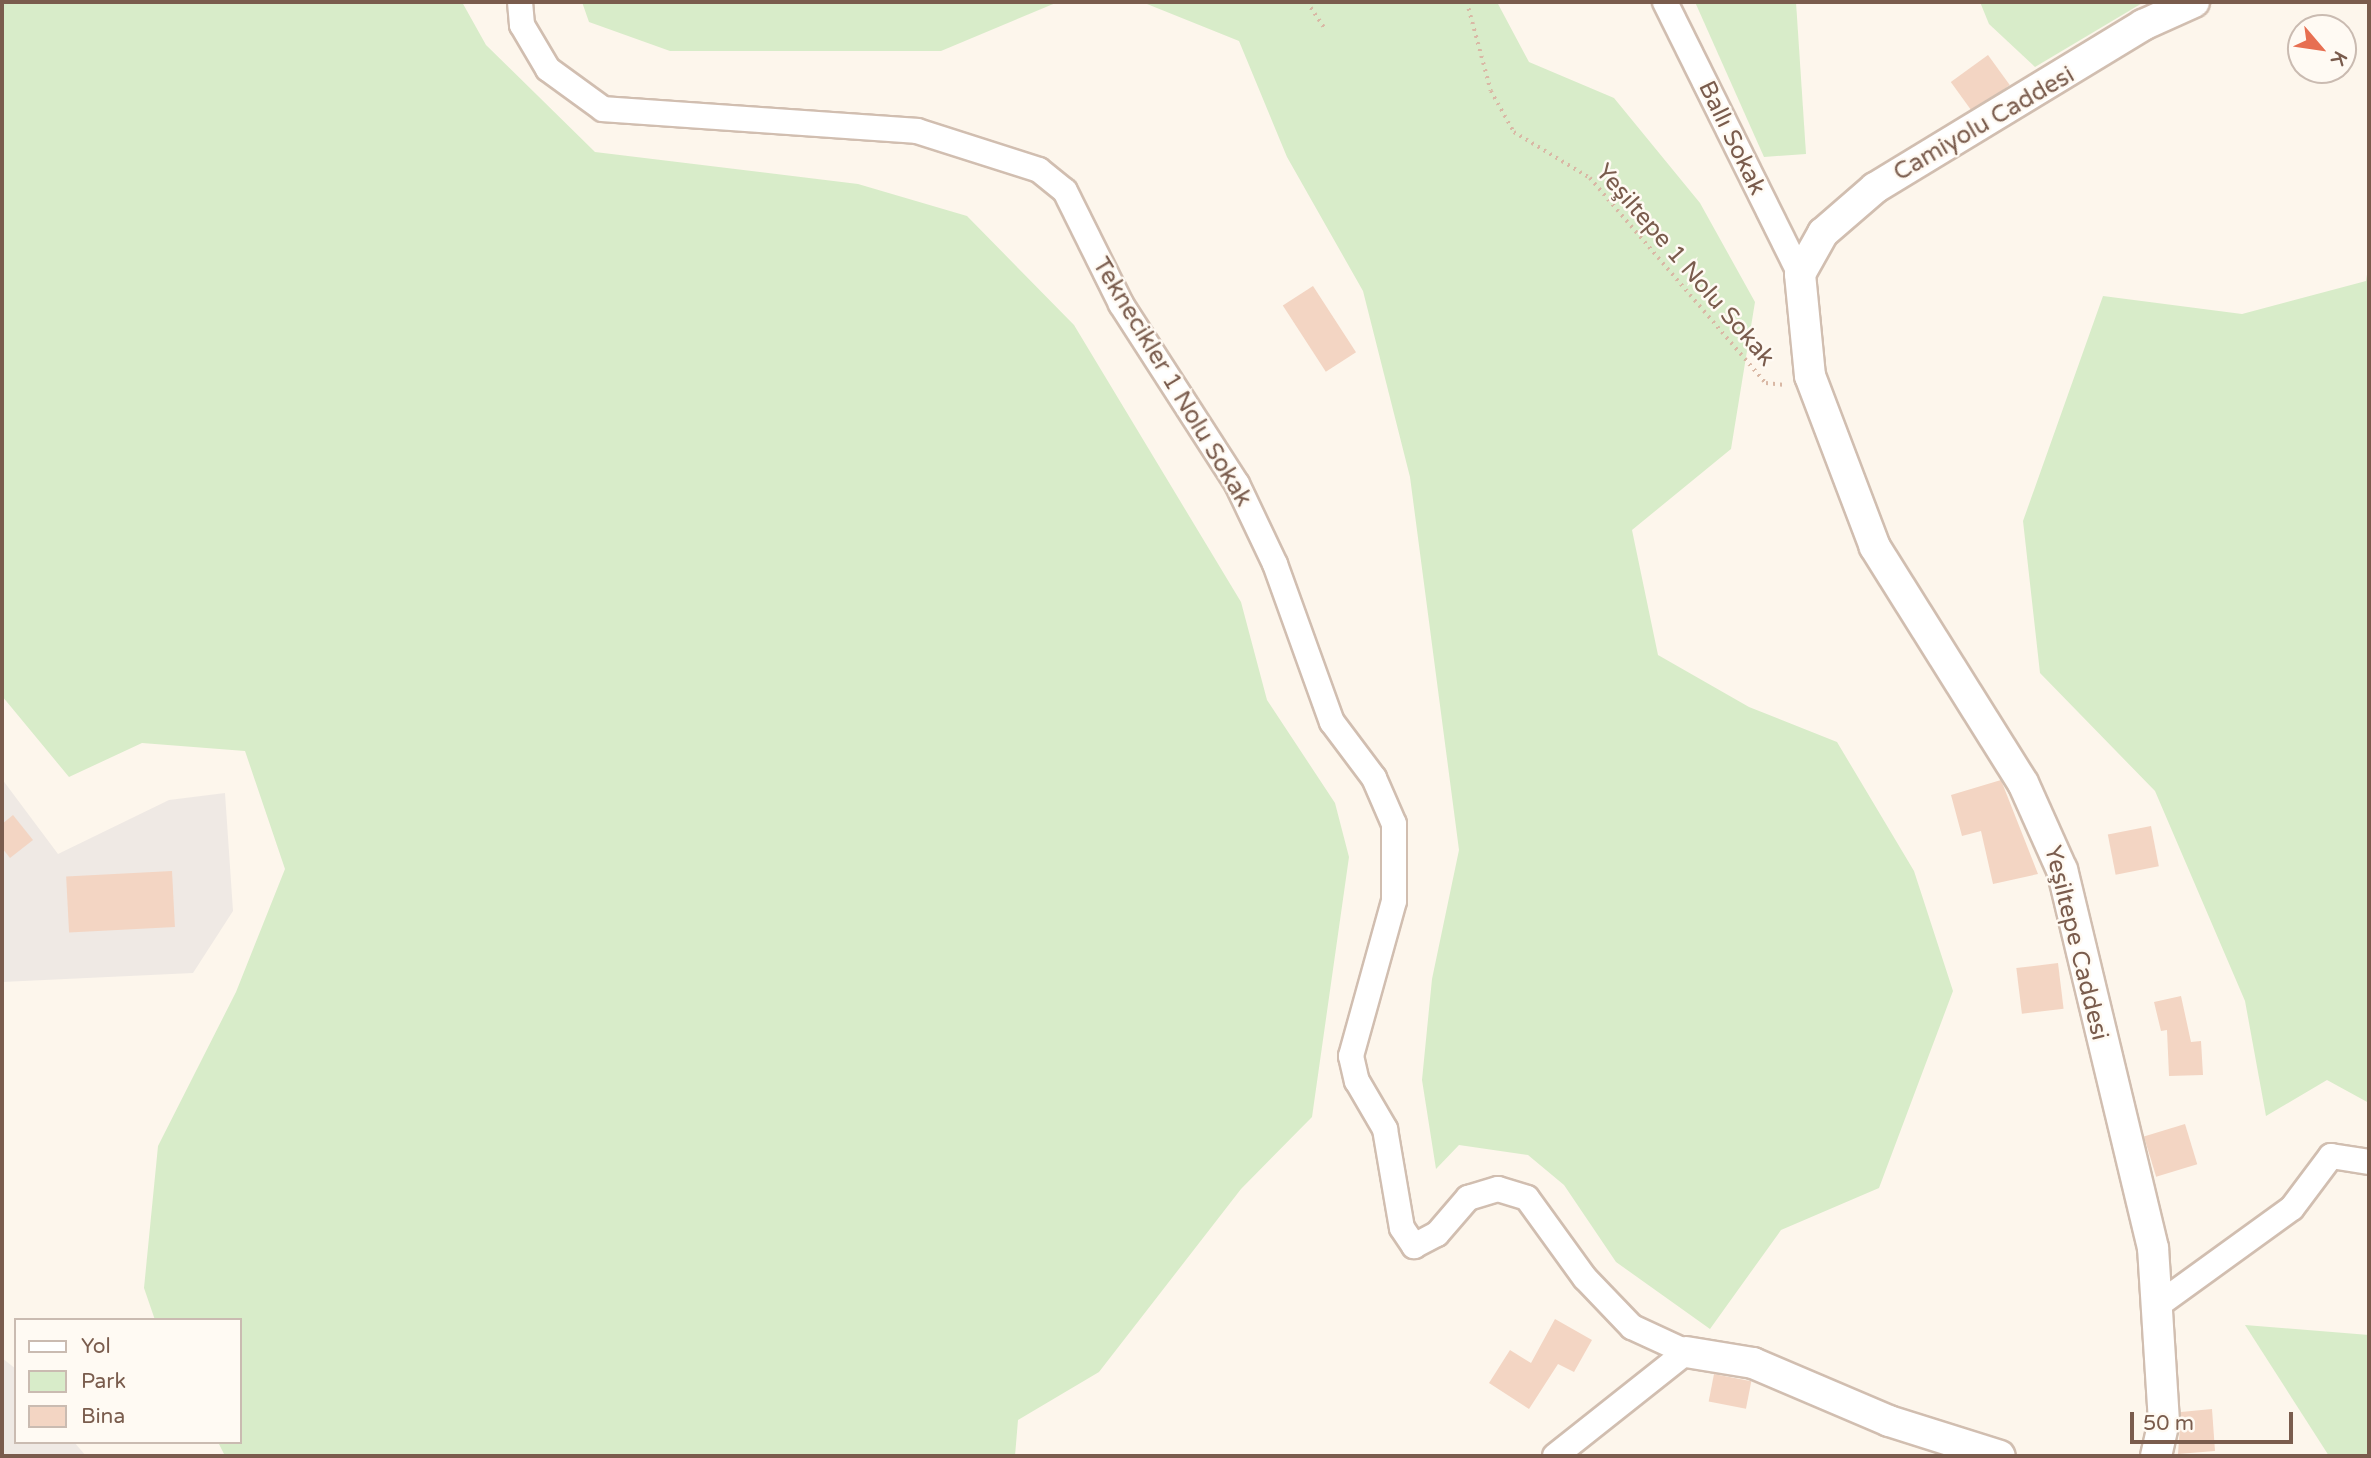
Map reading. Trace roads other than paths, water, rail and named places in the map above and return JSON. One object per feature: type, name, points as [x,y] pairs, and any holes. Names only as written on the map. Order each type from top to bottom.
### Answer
[{"type":"street","name":"Teknecikler 1 Nolu Sokak","points":[[520,2],[522,25],[548,69],[603,109],[917,131],[1039,170],[1065,191],[1121,304],[1237,484],[1275,564],[1332,722],[1374,778],[1394,824],[1394,901],[1352,1056],[1357,1081],[1385,1129],[1402,1228],[1414,1246],[1437,1234],[1468,1198],[1498,1189],[1527,1198],[1586,1278],[1632,1327],[1686,1352]]},
{"type":"street","name":"Ballı Sokak","points":[[1665,2],[1800,274]]},
{"type":"street","name":"Camiyolu Caddesi","points":[[1800,274],[1823,233],[1875,188],[2143,25],[2194,2]]},
{"type":"street","name":"Yeşiltepe Caddesi","points":[[1800,274],[1810,376],[1875,547],[2023,783],[2062,870],[2153,1248],[2164,1422],[2156,1456]]},
{"type":"street","points":[[2158,1305],[2292,1208],[2331,1156],[2369,1162]]},
{"type":"street","points":[[1555,1456],[1686,1352],[1753,1363],[1889,1421],[2000,1456]]}]
